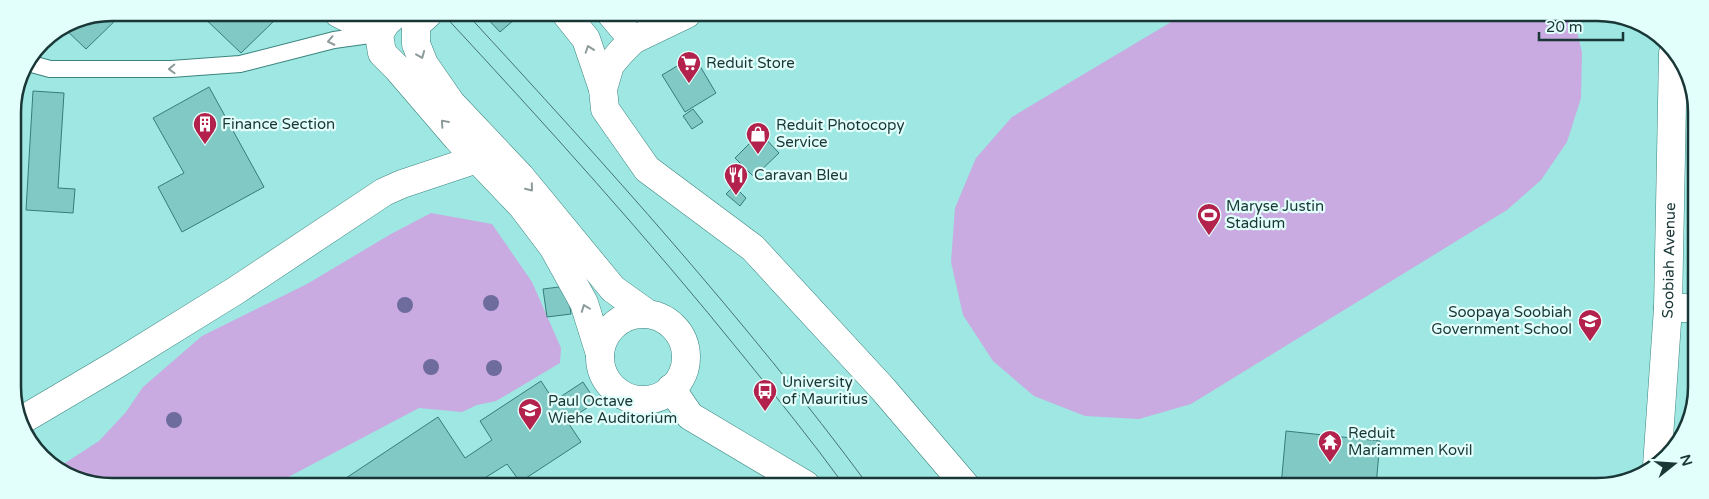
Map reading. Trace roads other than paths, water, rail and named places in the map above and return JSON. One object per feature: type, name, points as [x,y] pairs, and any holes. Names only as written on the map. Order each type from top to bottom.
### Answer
[{"type":"street","points":[[354,21],[379,34]]},
{"type":"street","points":[[388,21],[379,34],[382,53],[456,138],[522,206],[553,248],[584,303],[600,354],[603,373],[611,386],[622,394],[636,399],[650,399],[664,394],[675,386],[683,373],[686,359],[684,345],[678,332],[668,321],[655,315],[642,313],[628,316],[616,323],[607,333],[601,346],[600,354]]},
{"type":"street","points":[[421,21],[416,26],[416,44],[424,64],[451,103],[520,176],[613,289],[648,314]]},
{"type":"street","points":[[572,21],[586,39],[603,89],[605,109],[646,169],[752,248],[883,389],[958,478]]},
{"type":"street","points":[[617,21],[634,40]]},
{"type":"street","points":[[603,89],[610,65],[621,52],[634,40],[673,21]]},
{"type":"street","name":"Soobiah Avenue","points":[[1661,439],[1681,308],[1673,64]]},
{"type":"street","points":[[27,417],[235,291],[384,192],[402,184],[477,159]]},
{"type":"street","points":[[418,179],[458,180],[479,185],[522,206]]},
{"type":"street","points":[[671,388],[690,416],[794,478]]},
{"type":"lane","points":[[34,65],[50,70],[171,69],[240,64],[334,40],[379,34]]},
{"type":"tram line","points":[[449,21],[634,225],[782,404],[839,478]]},
{"type":"tram line","points":[[473,21],[622,185],[724,303],[863,478]]},
{"type":"place","name":"Reduit Store","points":[[689,84]]},
{"type":"place","name":"Finance Section","points":[[205,145]]},
{"type":"place","name":"Reduit Photocopy Service","points":[[758,155]]},
{"type":"place","name":"Caravan Bleu","points":[[736,196]]},
{"type":"place","name":"Maryse Justin Stadium","points":[[1209,236]]},
{"type":"place","name":"Soopaya Soobiah Government School","points":[[1590,342]]},
{"type":"place","name":"University of Mauritius","points":[[765,412]]},
{"type":"place","name":"Paul Octave Wiehe Auditorium","points":[[530,431]]},
{"type":"place","name":"Reduit Mariammen Kovil","points":[[1330,463]]}]
